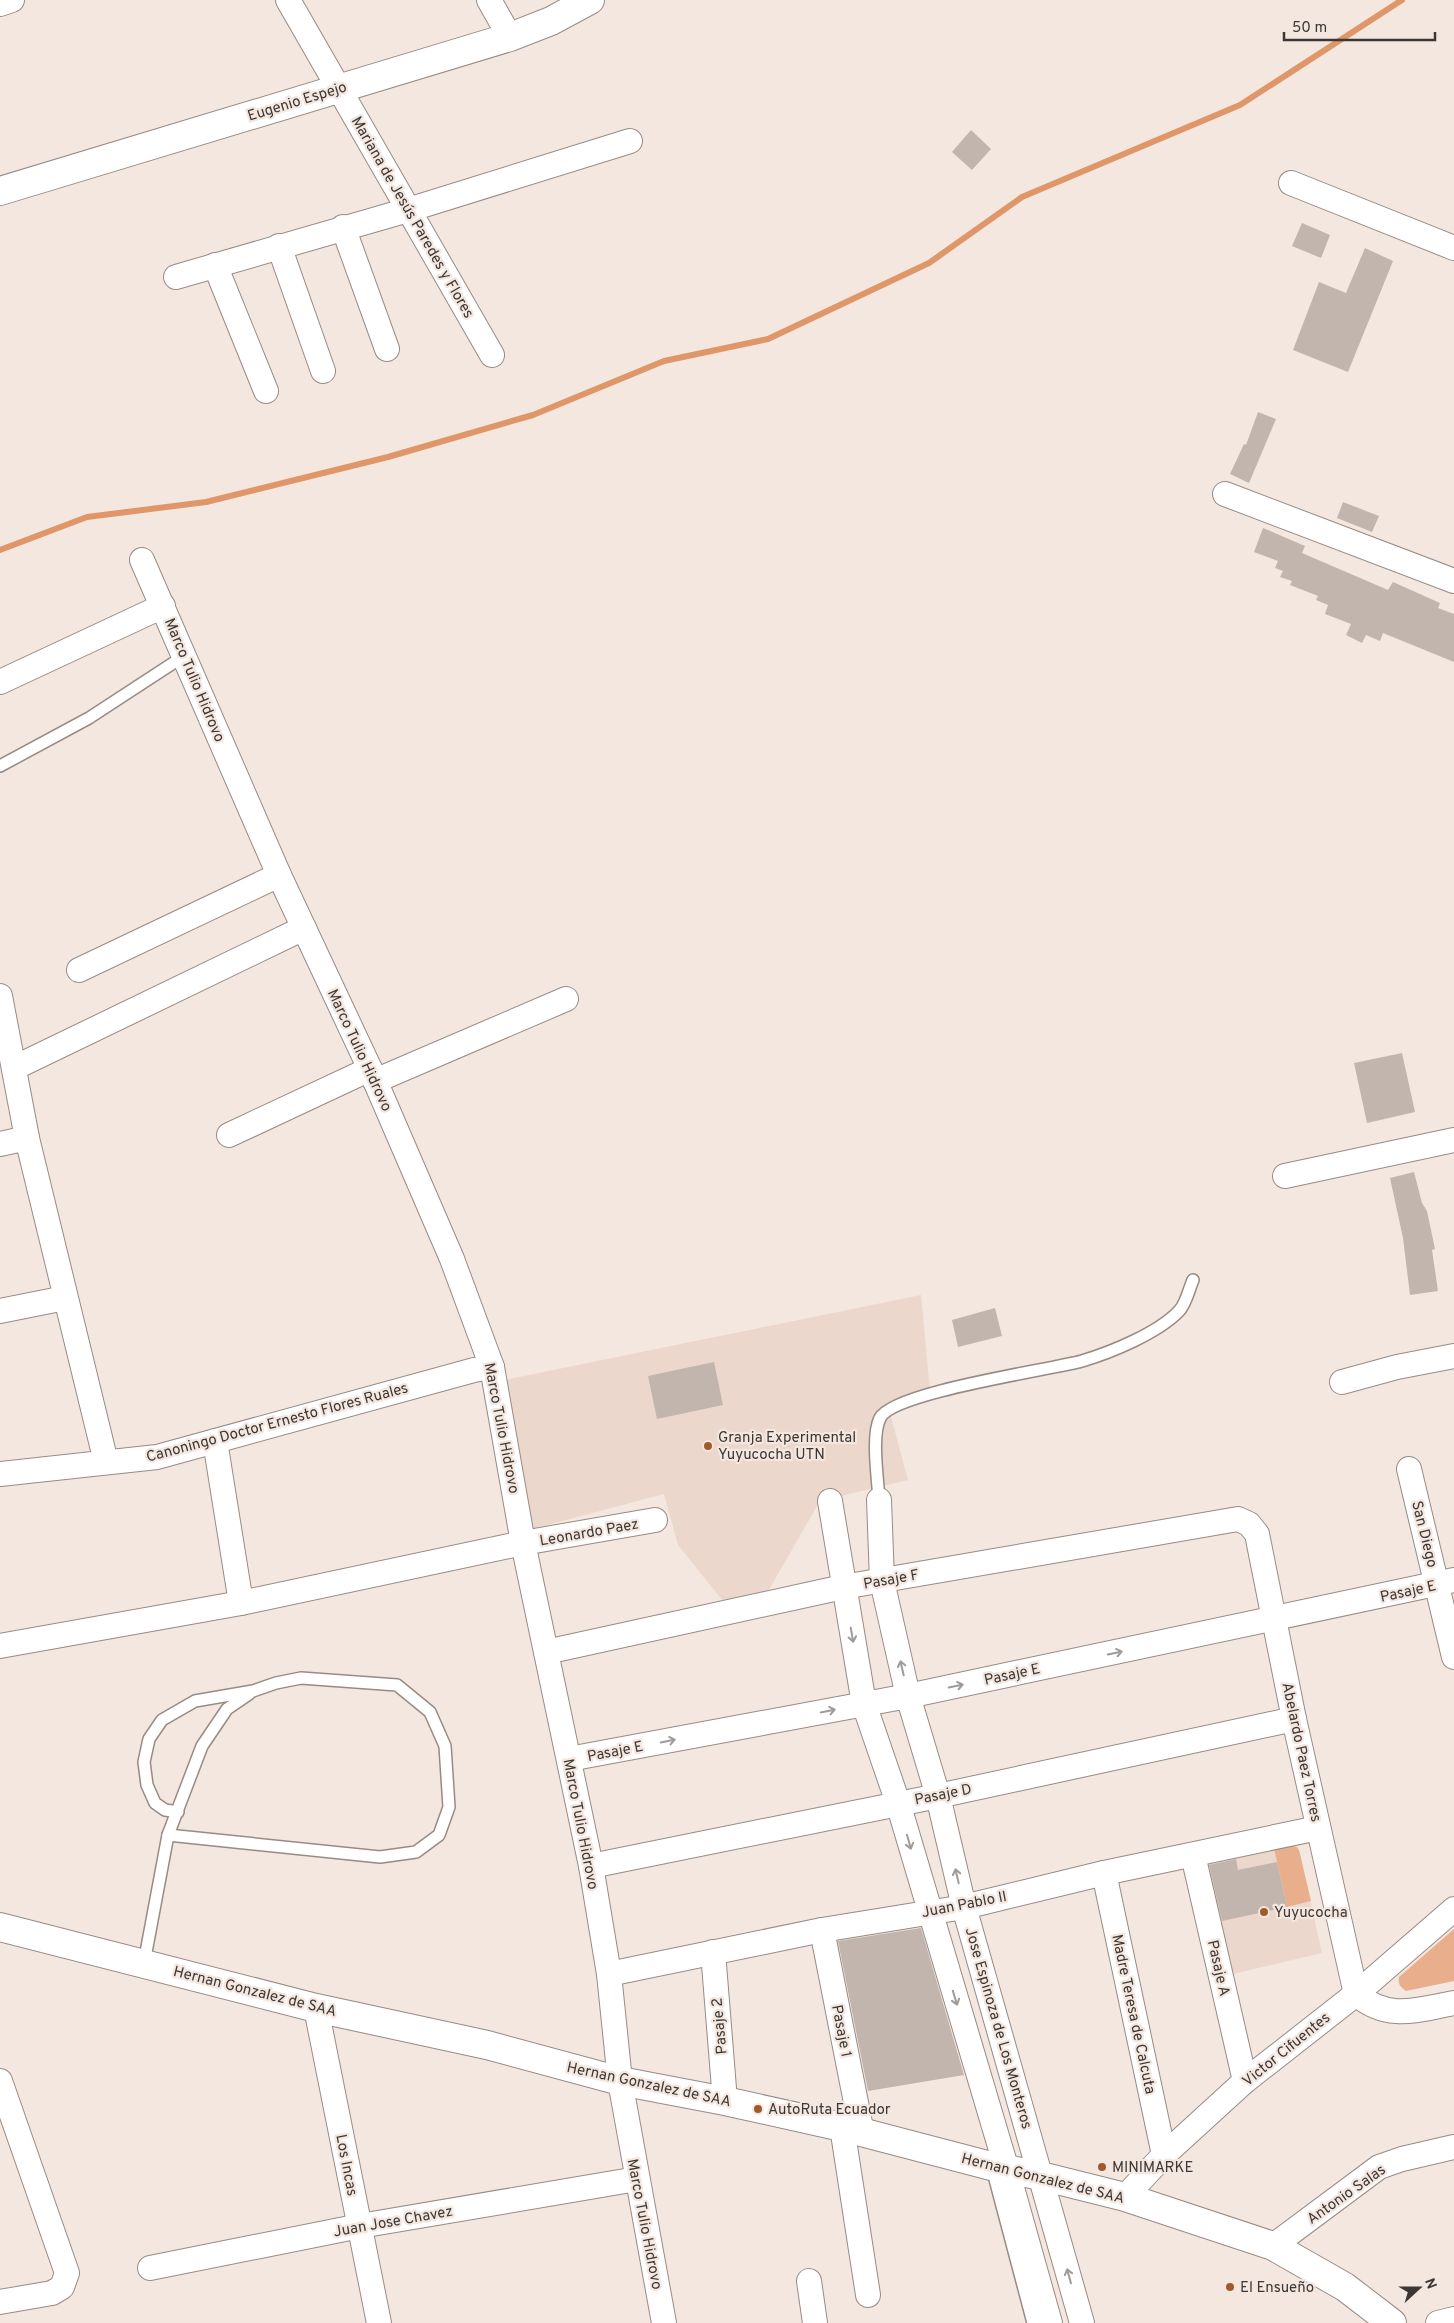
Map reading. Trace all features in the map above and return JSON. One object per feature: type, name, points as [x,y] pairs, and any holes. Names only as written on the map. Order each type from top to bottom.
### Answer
[{"type":"street","points":[[0,4],[12,0]]},
{"type":"street","name":"Mariana de Jesús Paredes y Flores","points":[[288,0],[492,355]]},
{"type":"street","points":[[489,0],[510,37]]},
{"type":"street","name":"Eugenio Espejo","points":[[0,191],[510,37],[551,21],[588,0]]},
{"type":"street","points":[[176,277],[343,227],[408,210],[630,141]]},
{"type":"street","points":[[1292,183],[1454,248]]},
{"type":"street","points":[[343,227],[386,349]]},
{"type":"street","points":[[280,246],[323,371]]},
{"type":"street","points":[[215,265],[266,391]]},
{"type":"street","points":[[1225,494],[1454,581]]},
{"type":"street","name":"Marco Tulio Hidrovo","points":[[142,560],[279,875],[373,1075],[452,1259],[492,1367],[523,1543],[591,1866],[609,1974],[620,2081],[636,2179],[664,2323]]},
{"type":"street","points":[[0,682],[163,606]]},
{"type":"street","points":[[79,970],[279,875]]},
{"type":"street","points":[[14,1068],[304,928]]},
{"type":"street","points":[[0,996],[27,1138],[106,1462]]},
{"type":"street","points":[[229,1135],[373,1075],[566,999]]},
{"type":"street","points":[[0,1144],[27,1138]]},
{"type":"street","points":[[1285,1176],[1454,1140]]},
{"type":"street","points":[[0,1311],[65,1298]]},
{"type":"street","points":[[1342,1382],[1454,1356]]},
{"type":"street","name":"Canoningo Doctor Ernesto Flores Ruales","points":[[0,1474],[157,1457],[474,1370],[492,1367]]},
{"type":"street","points":[[215,1441],[242,1603]]},
{"type":"street","name":"San Diego","points":[[1409,1469],[1446,1582],[1454,1656]]},
{"type":"street","name":"Jose Espinoza de Los Monteros","points":[[879,1500],[882,1581],[908,1696],[938,1796],[964,1907],[1082,2323]]},
{"type":"street","points":[[830,1501],[864,1704],[898,1803],[999,2168],[1050,2323]]},
{"type":"street","name":"Pasaje F","points":[[546,1652],[844,1587],[1238,1519]]},
{"type":"street","name":"Abelardo Paez Torres","points":[[1238,1519],[1250,1524],[1257,1534],[1294,1719],[1356,1994]]},
{"type":"street","name":"Leonardo Paez","points":[[0,1646],[242,1603],[523,1543],[655,1520]]},
{"type":"street","name":"Pasaje E","points":[[569,1759],[908,1696],[1446,1582]]},
{"type":"street","name":"Pasaje D","points":[[591,1866],[938,1796],[1294,1719]]},
{"type":"street","name":"Juan Pablo II","points":[[609,1974],[822,1930],[929,1911],[964,1907],[1104,1873],[1318,1828]]},
{"type":"street","name":"Pasaje A","points":[[1193,1855],[1245,2081]]},
{"type":"street","name":"Madre Teresa de Calcuta","points":[[1104,1873],[1164,2155]]},
{"type":"street","name":"Victor Cifuentes","points":[[1125,2197],[1164,2155],[1245,2081],[1356,1994],[1454,1909]]},
{"type":"street","name":"Hernan Gonzalez de SAA","points":[[0,1927],[316,2008],[487,2045],[620,2081],[726,2101],[1125,2197],[1272,2246],[1344,2287],[1392,2323]]},
{"type":"street","name":"Pasaje 1","points":[[822,1930],[852,2130],[868,2295]]},
{"type":"street","name":"Pasaje 2","points":[[713,1952],[726,2101]]},
{"type":"street","points":[[1356,1994],[1367,2003],[1381,2010],[1410,2011],[1454,2002]]},
{"type":"street","name":"Los Incas","points":[[316,2008],[379,2323]]},
{"type":"street","points":[[0,2081],[67,2274],[62,2286],[52,2293],[0,2302]]},
{"type":"street","name":"Antonio Salas","points":[[1272,2246],[1379,2167],[1402,2159],[1454,2147]]},
{"type":"street","name":"Juan Jose Chavez","points":[[150,2268],[360,2226],[636,2179]]},
{"type":"street","points":[[809,2281],[815,2323]]},
{"type":"street","points":[[1438,2323],[1454,2318]]},
{"type":"lane","points":[[0,766],[89,718],[184,656]]},
{"type":"lane","points":[[879,1500],[878,1431],[881,1416],[888,1409],[971,1383],[1082,1361],[1130,1342],[1163,1325],[1181,1309],[1193,1280]]},
{"type":"lane","points":[[144,1963],[168,1835],[202,1746],[227,1709],[253,1692],[276,1683],[301,1678],[397,1685],[430,1712],[445,1746],[448,1807],[438,1834],[416,1852],[380,1857],[168,1835]]},
{"type":"lane","points":[[178,1812],[166,1810],[155,1803],[147,1785],[144,1762],[149,1739],[162,1720],[195,1701],[253,1692]]},
{"type":"lane","points":[[999,2168],[1033,2323]]},
{"type":"shaded area","name":"Granja Experimental Yuyucocha UTN","points":[[921,1295],[931,1401],[890,1413],[908,1480],[820,1501],[767,1593],[723,1601],[678,1545],[664,1494],[532,1529],[504,1380]]},
{"type":"shaded area","points":[[1288,1845],[1297,1847],[1299,1850],[1311,1901],[1287,1907],[1274,1848]]},
{"type":"shaded area","name":"Yuyucocha","points":[[1297,1847],[1322,1953],[1229,1975],[1204,1863],[1274,1848]]},
{"type":"shaded area","points":[[1454,1929],[1454,1981],[1406,1991],[1402,1988],[1399,1983],[1399,1977]]},
{"type":"building","points":[[971,130],[991,149],[972,170],[952,152]]},
{"type":"building","points":[[1302,223],[1330,235],[1321,258],[1292,246]]},
{"type":"building","points":[[1365,248],[1393,261],[1348,372],[1293,350],[1319,282],[1346,293]]},
{"type":"building","points":[[1258,412],[1276,419],[1249,483],[1230,474],[1244,444],[1246,445]]},
{"type":"building","points":[[1343,502],[1379,516],[1372,532],[1337,518]]},
{"type":"building","points":[[1263,528],[1305,546],[1302,553],[1388,590],[1393,582],[1440,603],[1438,608],[1454,614],[1454,662],[1383,633],[1380,641],[1366,635],[1362,643],[1346,635],[1351,624],[1325,614],[1328,605],[1316,600],[1318,596],[1290,585],[1292,581],[1280,577],[1283,571],[1275,568],[1278,561],[1254,552]]},
{"type":"building","points":[[1402,1053],[1415,1112],[1367,1123],[1354,1063]]},
{"type":"building","points":[[1414,1172],[1422,1203],[1427,1211],[1435,1249],[1432,1250],[1438,1291],[1410,1295],[1403,1238],[1390,1178]]},
{"type":"building","points":[[995,1308],[1002,1336],[958,1347],[952,1320]]},
{"type":"building","points":[[714,1362],[723,1405],[657,1419],[648,1376]]},
{"type":"building","points":[[1236,1859],[1238,1870],[1277,1862],[1287,1907],[1222,1921],[1209,1865]]},
{"type":"building","points":[[921,1928],[964,2075],[868,2091],[838,1941]]},
{"type":"waterway","points":[[0,550],[87,517],[206,502],[388,457],[533,415],[664,361],[768,339],[929,263],[1022,197],[1240,105],[1402,0]]},
{"type":"place","name":"Granja Experimental Yuyucocha UTN","points":[[708,1446]]},
{"type":"place","name":"Yuyucocha","points":[[1264,1912]]},
{"type":"place","name":"AutoRuta Ecuador","points":[[758,2109]]},
{"type":"place","name":"MINIMARKE","points":[[1102,2167]]},
{"type":"place","name":"El Ensueño","points":[[1230,2287]]}]
